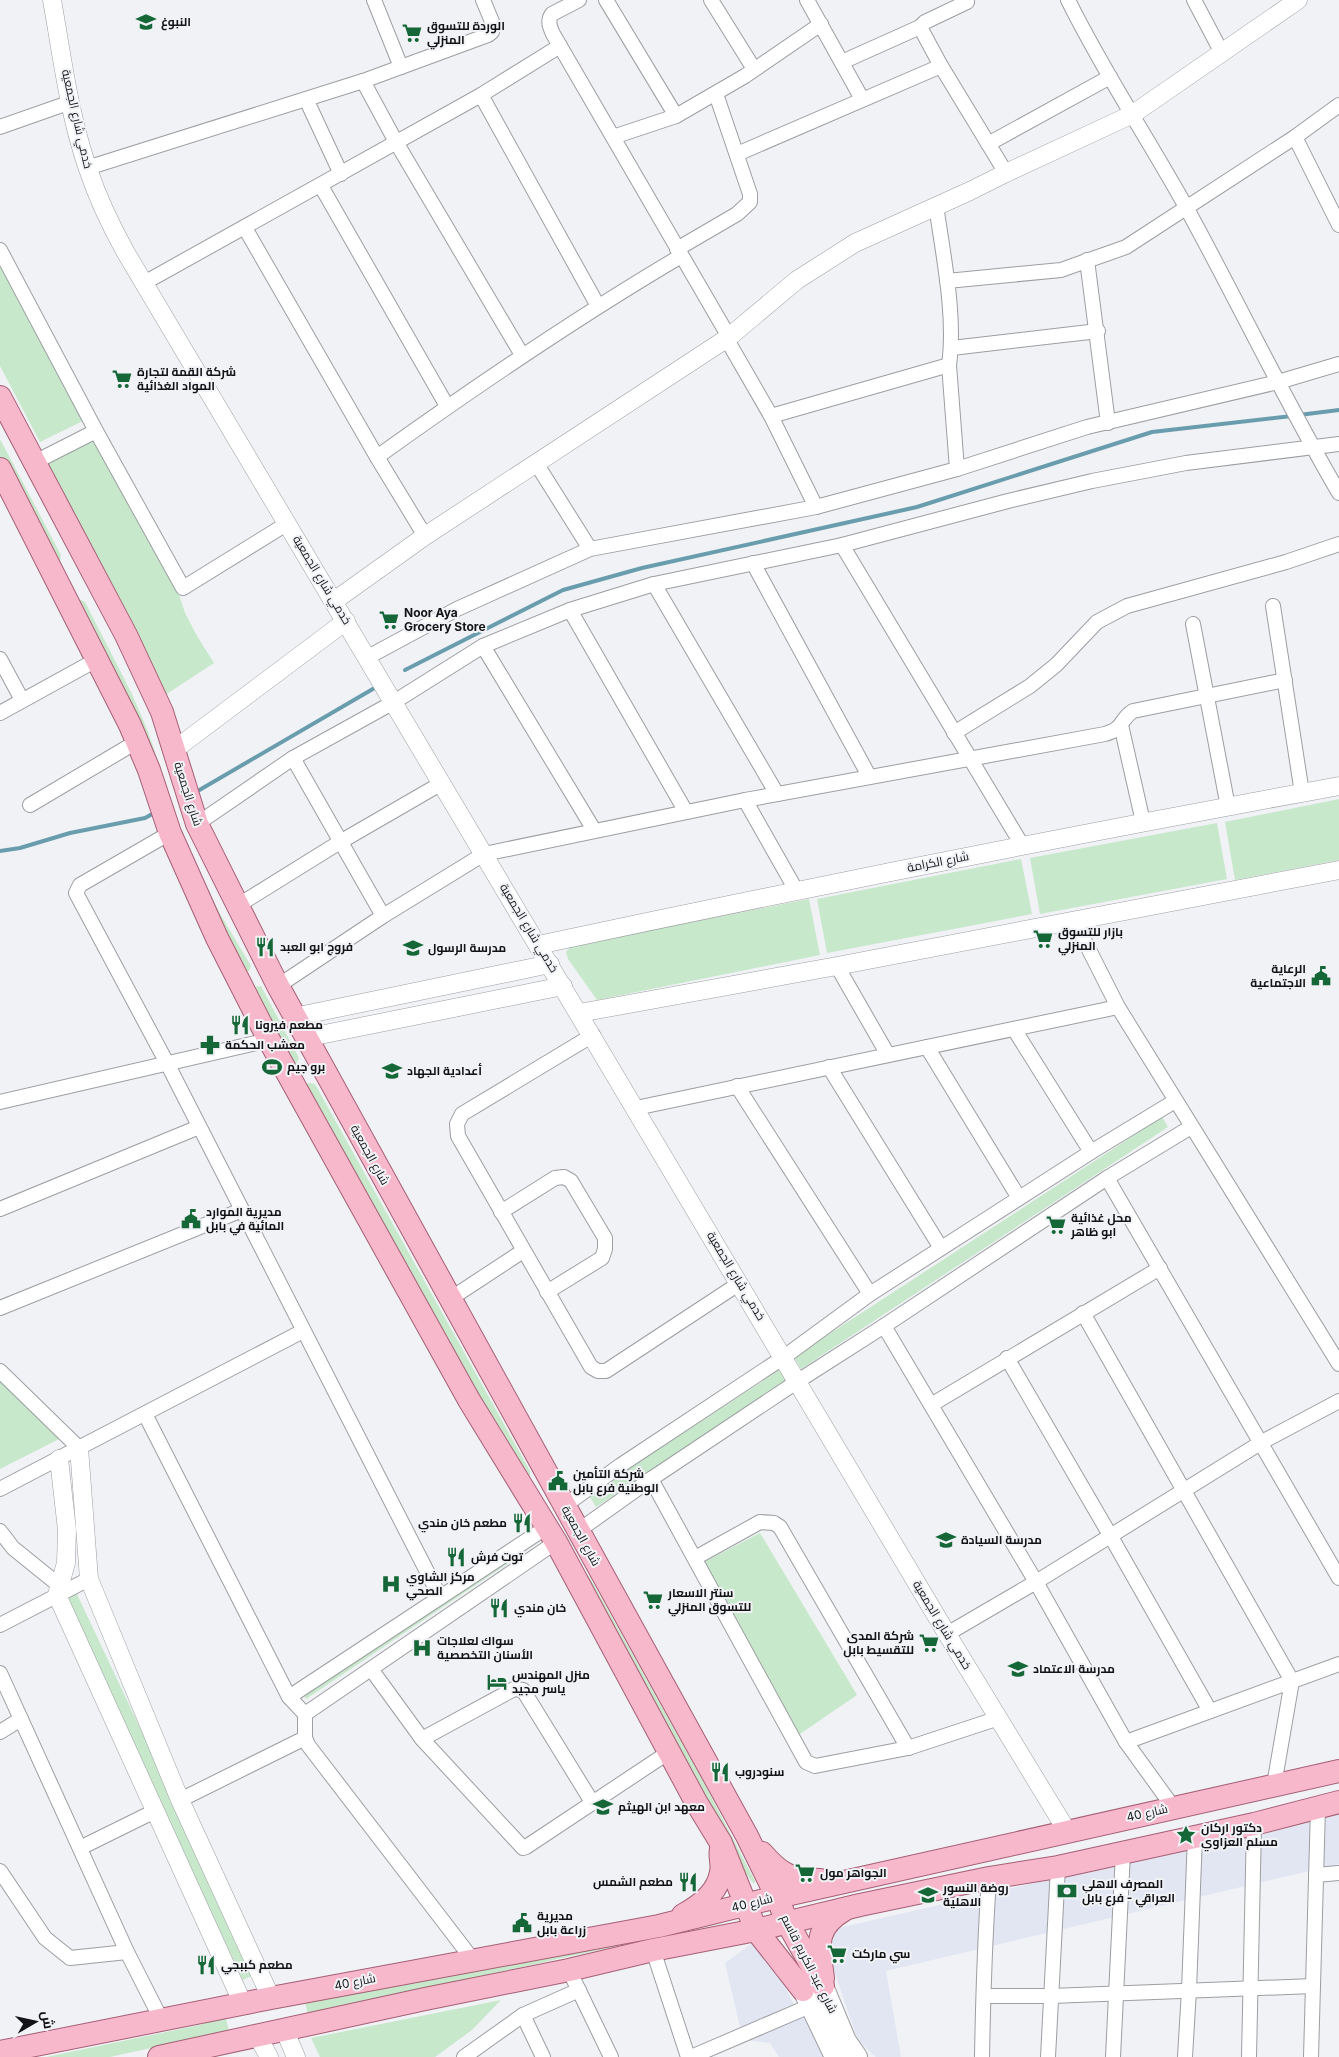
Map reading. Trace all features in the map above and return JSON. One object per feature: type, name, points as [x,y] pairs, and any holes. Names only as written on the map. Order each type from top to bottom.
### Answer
[{"type":"main road","name":"شارع الجمعية","points":[[0,397],[126,634],[162,712],[181,778],[197,824],[294,1017],[314,1036],[450,1299],[747,1836],[777,1896]]},
{"type":"main road","name":"شارع الجمعية","points":[[0,469],[138,741],[170,833],[216,938],[438,1345],[551,1535],[696,1802],[722,1843],[756,1930]]},
{"type":"main road","points":[[51,567],[64,568],[71,566],[80,556],[82,550]]},
{"type":"main road","points":[[70,604],[78,594],[84,591],[97,589],[103,591]]},
{"type":"main road","points":[[438,1345],[456,1343],[462,1339],[468,1329]]},
{"type":"main road","points":[[469,1400],[474,1389],[490,1382],[496,1382]]},
{"type":"main road","points":[[526,1494],[534,1491],[538,1486],[554,1487]]},
{"type":"main road","name":"شارع 40","points":[[2,2050],[659,1926],[777,1896],[1339,1771]]},
{"type":"main road","points":[[159,2057],[182,2054],[257,2035],[425,1998],[569,1970],[654,1950],[756,1930],[860,1905],[989,1878],[1058,1868],[1254,1824],[1329,1805]]},
{"type":"main road","points":[[747,1836],[776,1869],[790,1877],[846,1881]]},
{"type":"main road","points":[[659,1926],[694,1909],[710,1895],[721,1874],[720,1853],[722,1843]]},
{"type":"main road","name":"شارع عبد الكريم قاسم","points":[[777,1896],[835,2057]]},
{"type":"main road","points":[[676,1946],[716,1942],[745,1947],[757,1953],[780,1974],[812,1994],[823,1931],[834,1916],[846,1909],[860,1905]]},
{"type":"main road","name":"شارع عبد الكريم قاسم","points":[[756,1930],[812,1994],[857,2057]]},
{"type":"main road","points":[[419,1970],[427,1979],[429,1985],[425,1998]]},
{"type":"street","name":"خدمي شارع الجمعية","points":[[52,0],[71,102],[87,168],[111,226],[947,1634],[1068,1831]]},
{"type":"street","points":[[374,0],[401,67]]},
{"type":"street","points":[[87,168],[363,81],[490,34],[494,27],[482,0]]},
{"type":"street","points":[[579,0],[552,14],[549,24],[551,29],[727,337],[816,507]]},
{"type":"street","points":[[606,0],[676,116]]},
{"type":"street","points":[[711,0],[754,70]]},
{"type":"street","points":[[807,0],[862,99]]},
{"type":"street","points":[[842,62],[920,27],[925,22],[967,2],[966,0]]},
{"type":"street","points":[[1068,0],[1089,41],[1186,208],[1312,447],[1339,493]]},
{"type":"street","points":[[1194,0],[1222,52]]},
{"type":"street","points":[[334,601],[425,536],[727,337],[797,280],[847,248],[1133,114],[1298,0]]},
{"type":"street","points":[[613,137],[676,116],[754,70],[821,24]]},
{"type":"street","points":[[920,27],[941,66],[1006,173]]},
{"type":"street","points":[[144,282],[321,186],[482,95],[560,46]]},
{"type":"street","points":[[737,154],[941,66]]},
{"type":"street","points":[[988,144],[1110,77]]},
{"type":"street","points":[[363,81],[396,142],[522,354]]},
{"type":"street","points":[[377,457],[522,354],[679,253],[737,214],[750,202],[750,194],[716,94]]},
{"type":"street","points":[[482,95],[598,306]]},
{"type":"street","points":[[306,99],[341,174]]},
{"type":"street","points":[[0,127],[71,102]]},
{"type":"street","points":[[947,281],[1061,270],[1126,247],[1295,137],[1339,105]]},
{"type":"street","points":[[1295,137],[1339,225]]},
{"type":"street","points":[[321,186],[447,406]]},
{"type":"street","points":[[936,205],[947,281],[952,348],[949,365],[957,469]]},
{"type":"street","points":[[245,228],[377,457],[425,536]]},
{"type":"street","points":[[0,250],[183,588],[288,523]]},
{"type":"street","points":[[1087,260],[1098,331],[1108,423]]},
{"type":"street","points":[[952,348],[1098,331]]},
{"type":"street","points":[[368,657],[457,609],[590,549],[816,507],[957,469],[1087,427],[1278,382],[1339,364]]},
{"type":"street","points":[[770,416],[949,365]]},
{"type":"street","points":[[35,462],[96,430]]},
{"type":"street","points":[[197,824],[293,758],[394,702],[483,646],[570,610],[654,584],[842,545],[1092,481],[1186,463],[1339,444]]},
{"type":"street","points":[[536,463],[590,549]]},
{"type":"street","points":[[954,732],[1030,686],[1056,665],[1097,622],[1127,606],[1286,562],[1339,544]]},
{"type":"street","points":[[842,545],[1022,845]]},
{"type":"street","points":[[753,563],[869,776]]},
{"type":"street","points":[[654,584],[777,794]]},
{"type":"street","points":[[1273,606],[1302,793]]},
{"type":"street","points":[[570,610],[686,812]]},
{"type":"street","points":[[174,750],[346,621]]},
{"type":"street","points":[[1193,624],[1228,807]]},
{"type":"street","points":[[483,646],[594,830]]},
{"type":"street","points":[[0,659],[22,700]]},
{"type":"street","points":[[0,713],[98,659]]},
{"type":"street","points":[[278,986],[383,916],[484,854],[594,830],[869,776],[1105,734],[1116,730],[1128,714],[1133,711],[1285,680]]},
{"type":"street","points":[[1121,725],[1143,822]]},
{"type":"street","points":[[30,805],[138,741]]},
{"type":"street","points":[[293,758],[383,916]]},
{"type":"street","points":[[237,906],[340,842],[442,783]]},
{"type":"street","name":"شارع الكرامة","points":[[538,945],[796,890],[1022,845],[1339,786]]},
{"type":"street","points":[[745,800],[796,890]]},
{"type":"street","points":[[170,833],[80,884],[76,893],[168,1065],[440,1597]]},
{"type":"street","points":[[579,1013],[837,966],[1339,870]]},
{"type":"street","points":[[1074,920],[1118,1006],[1175,1102],[1339,1364]]},
{"type":"street","points":[[294,1017],[550,964]]},
{"type":"street","points":[[837,966],[888,1055]]},
{"type":"street","points":[[317,1013],[308,1017],[305,1021],[308,1032],[314,1036],[563,986]]},
{"type":"street","points":[[636,1108],[1118,1006]]},
{"type":"street","points":[[1014,1029],[1091,1152]]},
{"type":"street","points":[[592,1035],[462,1114],[457,1124],[458,1136],[591,1367],[598,1371],[606,1371],[740,1283]]},
{"type":"street","points":[[0,1102],[168,1065],[270,1040]]},
{"type":"street","points":[[927,1047],[1019,1198]]},
{"type":"street","points":[[829,1067],[941,1248]]},
{"type":"street","points":[[737,1086],[870,1294]]},
{"type":"street","points":[[554,1487],[621,1465],[784,1358],[870,1294],[1091,1152],[1175,1102]]},
{"type":"street","points":[[0,1209],[200,1127]]},
{"type":"street","points":[[578,1531],[651,1479],[798,1381],[1107,1178],[1191,1127]]},
{"type":"street","points":[[501,1212],[555,1178],[564,1177],[572,1181],[606,1238],[602,1258],[547,1292]]},
{"type":"street","points":[[1107,1178],[1262,1442],[1339,1578]]},
{"type":"street","points":[[0,1308],[242,1210]]},
{"type":"street","points":[[450,1299],[523,1251]]},
{"type":"street","points":[[931,1405],[1160,1268]]},
{"type":"street","points":[[1083,1313],[1292,1681],[1274,1786]]},
{"type":"street","points":[[884,1326],[1036,1582],[1126,1742],[1173,1807]]},
{"type":"street","points":[[0,1489],[303,1331]]},
{"type":"street","points":[[1007,1358],[1210,1711]]},
{"type":"street","points":[[0,1371],[79,1448],[90,1579],[180,1800],[271,1998]]},
{"type":"street","points":[[947,1634],[1036,1582],[1262,1442],[1339,1401]]},
{"type":"street","points":[[145,1414],[289,1697],[305,1714],[305,1738],[473,1960]]},
{"type":"street","points":[[58,1590],[66,1563],[67,1530],[59,1459]]},
{"type":"street","points":[[651,1479],[806,1762],[815,1766],[908,1748],[999,1718]]},
{"type":"street","points":[[695,1558],[760,1522],[774,1523],[780,1528],[908,1748]]},
{"type":"street","points":[[0,1531],[13,1548],[58,1590],[155,1811],[243,2004]]},
{"type":"street","points":[[289,1697],[440,1597],[551,1535]]},
{"type":"street","points":[[305,1714],[372,1669],[551,1535]]},
{"type":"street","points":[[0,1625],[58,1590],[90,1579]]},
{"type":"street","points":[[1126,1742],[1339,1664]]},
{"type":"street","points":[[372,1669],[422,1739],[523,1848],[669,1752]]},
{"type":"street","points":[[0,1672],[127,1952],[161,2019]]},
{"type":"street","points":[[422,1739],[514,1688],[519,1688],[523,1690],[592,1802]]},
{"type":"street","points":[[0,1732],[21,1719]]},
{"type":"street","points":[[180,1800],[305,1738]]},
{"type":"street","points":[[1311,2057],[1316,1875],[1329,1805]]},
{"type":"street","points":[[80,1848],[155,1811]]},
{"type":"street","points":[[1248,2057],[1254,1824]]},
{"type":"street","points":[[1185,2057],[1195,1836]]},
{"type":"street","points":[[1113,2057],[1123,1852]]},
{"type":"street","points":[[1048,2057],[1058,1868]]},
{"type":"street","points":[[0,1871],[45,1938],[70,1958],[127,1952]]},
{"type":"street","points":[[1316,1875],[1339,1873]]},
{"type":"street","points":[[982,2057],[985,1996],[983,1964],[989,1878]]},
{"type":"street","points":[[654,1950],[690,2057],[812,1994]]},
{"type":"street","points":[[569,1970],[611,2057]]},
{"type":"street","points":[[985,1996],[1051,1996],[1313,1986]]},
{"type":"street","points":[[467,2056],[523,2015],[579,1990]]},
{"type":"street","points":[[523,2015],[543,2057]]},
{"type":"street","points":[[284,2029],[296,2057]]},
{"type":"street","points":[[257,2035],[268,2057]]},
{"type":"shaded area","points":[[1339,1813],[1339,1864],[886,1971],[901,2057],[876,2057],[858,2041],[821,1932]]},
{"type":"shaded area","points":[[761,1937],[795,2007],[838,2057],[779,2057],[770,2043],[743,2040],[725,1963]]},
{"type":"green space","points":[[0,245],[91,417],[40,442],[0,366]]},
{"type":"green space","points":[[98,430],[176,585],[185,613],[214,663],[162,697],[40,464]]},
{"type":"green space","points":[[0,439],[61,555],[60,561],[57,563],[0,460]]},
{"type":"green space","points":[[79,599],[85,602],[131,692],[155,752],[171,813],[219,912],[251,966],[249,971],[241,968],[74,603]]},
{"type":"green space","points":[[1339,799],[1339,860],[1235,880],[1225,822]]},
{"type":"green space","points":[[1217,823],[1227,879],[1040,914],[1030,858]]},
{"type":"green space","points":[[1021,859],[1032,914],[827,953],[817,899]]},
{"type":"green space","points":[[809,899],[820,955],[597,1000],[568,959],[566,952],[571,946]]},
{"type":"green space","points":[[261,986],[299,1058],[297,1063],[289,1063],[254,987]]},
{"type":"green space","points":[[309,1083],[315,1084],[530,1471],[530,1475],[525,1481],[305,1085]]},
{"type":"green space","points":[[1162,1117],[1168,1127],[801,1369],[794,1357]]},
{"type":"green space","points":[[781,1369],[788,1380],[596,1507],[589,1495]]},
{"type":"green space","points":[[0,1377],[59,1439],[0,1469]]},
{"type":"green space","points":[[760,1533],[857,1695],[797,1736],[702,1563]]},
{"type":"green space","points":[[511,1548],[516,1558],[306,1699],[301,1690]]},
{"type":"green space","points":[[584,1574],[589,1576],[704,1783],[755,1881],[754,1884],[721,1843]]},
{"type":"green space","points":[[75,1590],[256,1974],[243,1980],[63,1597]]},
{"type":"green space","points":[[720,1913],[722,1923],[308,2014],[305,2003]]},
{"type":"green space","points":[[501,2000],[472,2030],[435,2057],[320,2057],[311,2038]]},
{"type":"green space","points":[[225,2016],[230,2034],[201,2037],[110,2057],[46,2057],[200,2025]]},
{"type":"waterway","points":[[1299,415],[1339,410]]},
{"type":"waterway","points":[[405,670],[563,590],[642,568],[917,507],[1152,432],[1292,416]]},
{"type":"waterway","points":[[196,792],[378,686]]},
{"type":"waterway","points":[[0,851],[20,848],[70,833],[145,818],[154,813]]},
{"type":"place","name":"النبوغ","points":[[146,22]]},
{"type":"place","name":"الوردة للتسوق المنزلي","points":[[412,33]]},
{"type":"place","name":"شركة القمة لتجارة المواد الغذائية","points":[[122,379]]},
{"type":"place","name":"Noor Aya Grocery Store","points":[[389,620]]},
{"type":"place","name":"بازار للتسوق المنزلي","points":[[1043,939]]},
{"type":"place","name":"فروج ابو العبد","points":[[265,947]]},
{"type":"place","name":"مدرسة الرسول","points":[[413,948]]},
{"type":"place","name":"الرعاية الاجتماعية","points":[[1321,976]]},
{"type":"place","name":"مطعم فيرونا","points":[[240,1025]]},
{"type":"place","name":"معشب الحكمة","points":[[210,1045]]},
{"type":"place","name":"برو جيم","points":[[272,1067]]},
{"type":"place","name":"أعدادية الجهاد","points":[[392,1071]]},
{"type":"place","name":"مديرية الموارد المائية في بابل","points":[[191,1219]]},
{"type":"place","name":"محل غذائية ابو ظاهر","points":[[1056,1225]]},
{"type":"place","name":"شركة التأمين الوطنية فرع بابل","points":[[558,1481]]},
{"type":"place","name":"مطعم خان مندي","points":[[522,1523]]},
{"type":"place","name":"مدرسة السيادة","points":[[946,1540]]},
{"type":"place","name":"توت فرش","points":[[456,1557]]},
{"type":"place","name":"مركز الشاوي الصحي","points":[[391,1584]]},
{"type":"place","name":"سنتر الاسعار للتسوق المنزلي","points":[[653,1600]]},
{"type":"place","name":"خان مندي","points":[[499,1608]]},
{"type":"place","name":"شركة المدى للتقسيط بابل","points":[[929,1643]]},
{"type":"place","name":"سواك لعلاجات الأسنان التخصصية","points":[[422,1648]]},
{"type":"place","name":"مدرسة الاعتماد","points":[[1018,1669]]},
{"type":"place","name":"منزل المهندس ياسر مجيد","points":[[497,1682]]},
{"type":"place","name":"سنودروب","points":[[720,1772]]},
{"type":"place","name":"معهد ابن الهيثم","points":[[603,1807]]},
{"type":"place","name":"دكتور اركان مسلم العزاوي","points":[[1186,1835]]},
{"type":"place","name":"الجواهر مول","points":[[805,1873]]},
{"type":"place","name":"مطعم الشمس","points":[[688,1882]]},
{"type":"place","name":"المصرف الاهلي العراقي - فرع بابل","points":[[1067,1891]]},
{"type":"place","name":"روضة النسور الاهلية","points":[[928,1895]]},
{"type":"place","name":"مديرية زراعة بابل","points":[[522,1923]]},
{"type":"place","name":"سي ماركت","points":[[837,1954]]},
{"type":"place","name":"مطعم كببجي","points":[[206,1965]]}]
